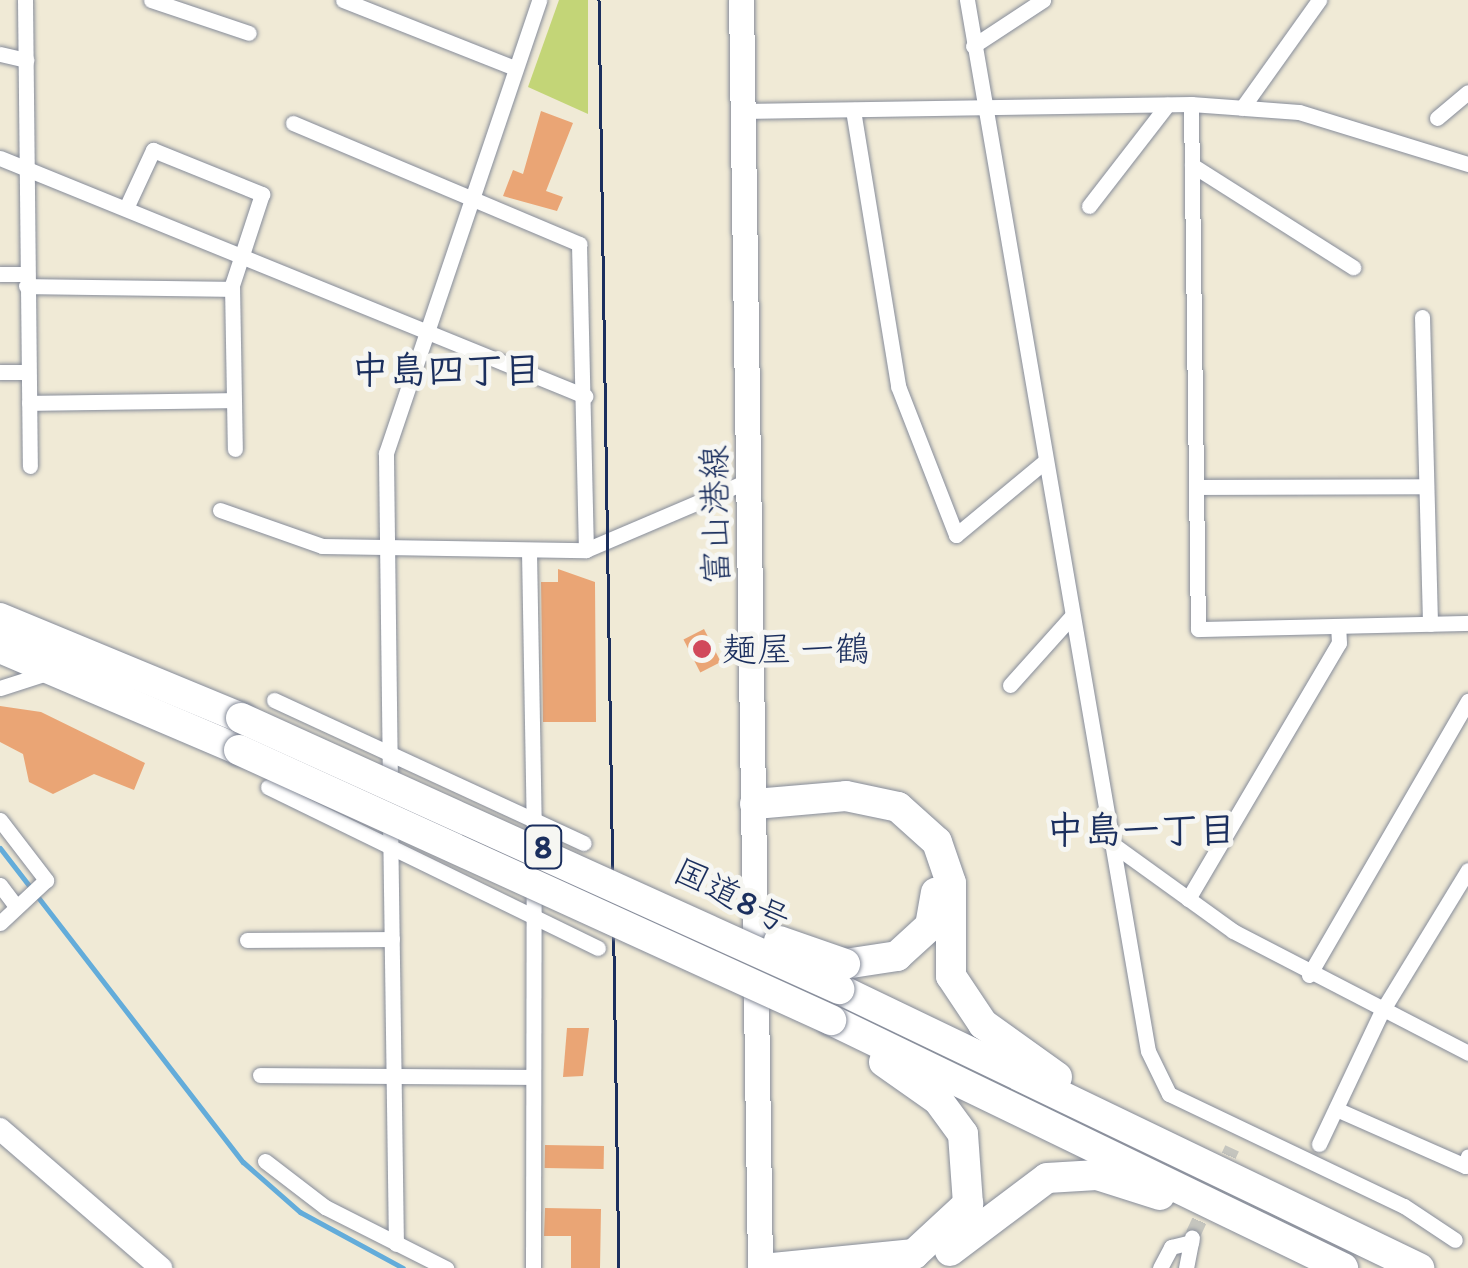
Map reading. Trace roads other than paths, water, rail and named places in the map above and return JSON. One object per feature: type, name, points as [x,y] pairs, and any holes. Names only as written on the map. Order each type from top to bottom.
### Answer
[{"type":"highway","name":"国道8号","points":[[0,618],[842,976]]},
{"type":"highway","name":"国道8号","points":[[0,648],[239,750],[642,932],[828,1024]]},
{"type":"highway","points":[[755,804],[846,796],[898,807],[937,842],[950,884],[951,976],[983,1024],[1184,1155]]},
{"type":"highway","points":[[755,804],[895,825],[924,848],[937,890],[930,926],[898,956],[842,976]]},
{"type":"highway","points":[[842,976],[1184,1155],[1419,1268]]},
{"type":"highway","points":[[772,1268],[914,1254],[968,1204],[962,1134],[938,1100],[828,1024]]},
{"type":"highway","points":[[828,1024],[1343,1268]]},
{"type":"highway","points":[[923,1268],[1018,1193],[1047,1178],[1097,1175],[1328,1268]]},
{"type":"main road","name":"富山港線","points":[[741,0],[760,1268]]},
{"type":"street","points":[[25,0],[30,466]]},
{"type":"street","points":[[151,0],[249,34]]},
{"type":"street","points":[[343,0],[515,68]]},
{"type":"street","points":[[396,1244],[386,454],[468,199],[539,0]]},
{"type":"street","points":[[966,0],[1148,1051],[1169,1094],[1240,1132],[1404,1206],[1456,1240]]},
{"type":"street","points":[[973,46],[993,41],[1044,0]]},
{"type":"street","points":[[1242,108],[1319,0]]},
{"type":"street","points":[[0,54],[26,60]]},
{"type":"street","points":[[1438,118],[1468,92]]},
{"type":"street","points":[[742,111],[1191,104],[1299,112],[1468,164]]},
{"type":"street","points":[[1191,104],[1198,629],[1468,623]]},
{"type":"street","points":[[1090,206],[1166,105]]},
{"type":"street","points":[[854,110],[898,386],[956,535],[1044,462]]},
{"type":"street","points":[[293,122],[579,244],[586,550]]},
{"type":"street","points":[[127,206],[153,150],[262,194],[238,253],[232,289],[236,450]]},
{"type":"street","points":[[0,158],[26,164],[585,396]]},
{"type":"street","points":[[1192,166],[1354,267]]},
{"type":"street","points":[[0,274],[26,280],[232,289]]},
{"type":"street","points":[[1422,317],[1430,624]]},
{"type":"street","points":[[0,372],[28,372]]},
{"type":"street","points":[[28,403],[234,400]]},
{"type":"street","points":[[220,510],[322,546],[386,550],[586,550],[750,480]]},
{"type":"street","points":[[1196,486],[1426,486]]},
{"type":"street","points":[[529,551],[534,820],[532,1268]]},
{"type":"street","points":[[1010,685],[1071,617]]},
{"type":"street","points":[[1188,899],[1338,643],[1338,626]]},
{"type":"street","points":[[0,688],[54,671]]},
{"type":"street","points":[[274,700],[584,843]]},
{"type":"street","points":[[1308,976],[1468,701]]},
{"type":"street","points":[[268,787],[391,840],[598,948]]},
{"type":"street","points":[[0,820],[46,880],[0,923]]},
{"type":"street","points":[[1111,843],[1188,899],[1308,976],[1468,1053]]},
{"type":"street","points":[[1318,1144],[1382,1011],[1468,870]]},
{"type":"street","points":[[0,884],[15,905]]},
{"type":"street","points":[[247,940],[392,940]]},
{"type":"street","points":[[260,1075],[534,1078]]},
{"type":"street","points":[[1336,1109],[1465,1166],[1468,1156]]},
{"type":"street","points":[[0,1129],[161,1268]]},
{"type":"street","points":[[1232,1148],[1240,1132]]},
{"type":"street","points":[[265,1161],[396,1244],[446,1268]]},
{"type":"street","points":[[1160,1268],[1171,1247],[1192,1238],[1186,1264],[1202,1268]]},
{"type":"waterway","points":[[0,848],[243,1162],[300,1212],[403,1268]]},
{"type":"tunnel","points":[[1219,1176],[1232,1148]]},
{"type":"tunnel","points":[[1193,1234],[1210,1197]]},
{"type":"tram line","points":[[599,0],[619,1268]]},
{"type":"place","name":"麺屋 一鶴","points":[[702,649]]},
{"type":"district","name":"中島四丁目","points":[[446,371]]},
{"type":"district","name":"中島一丁目","points":[[1141,831]]}]
